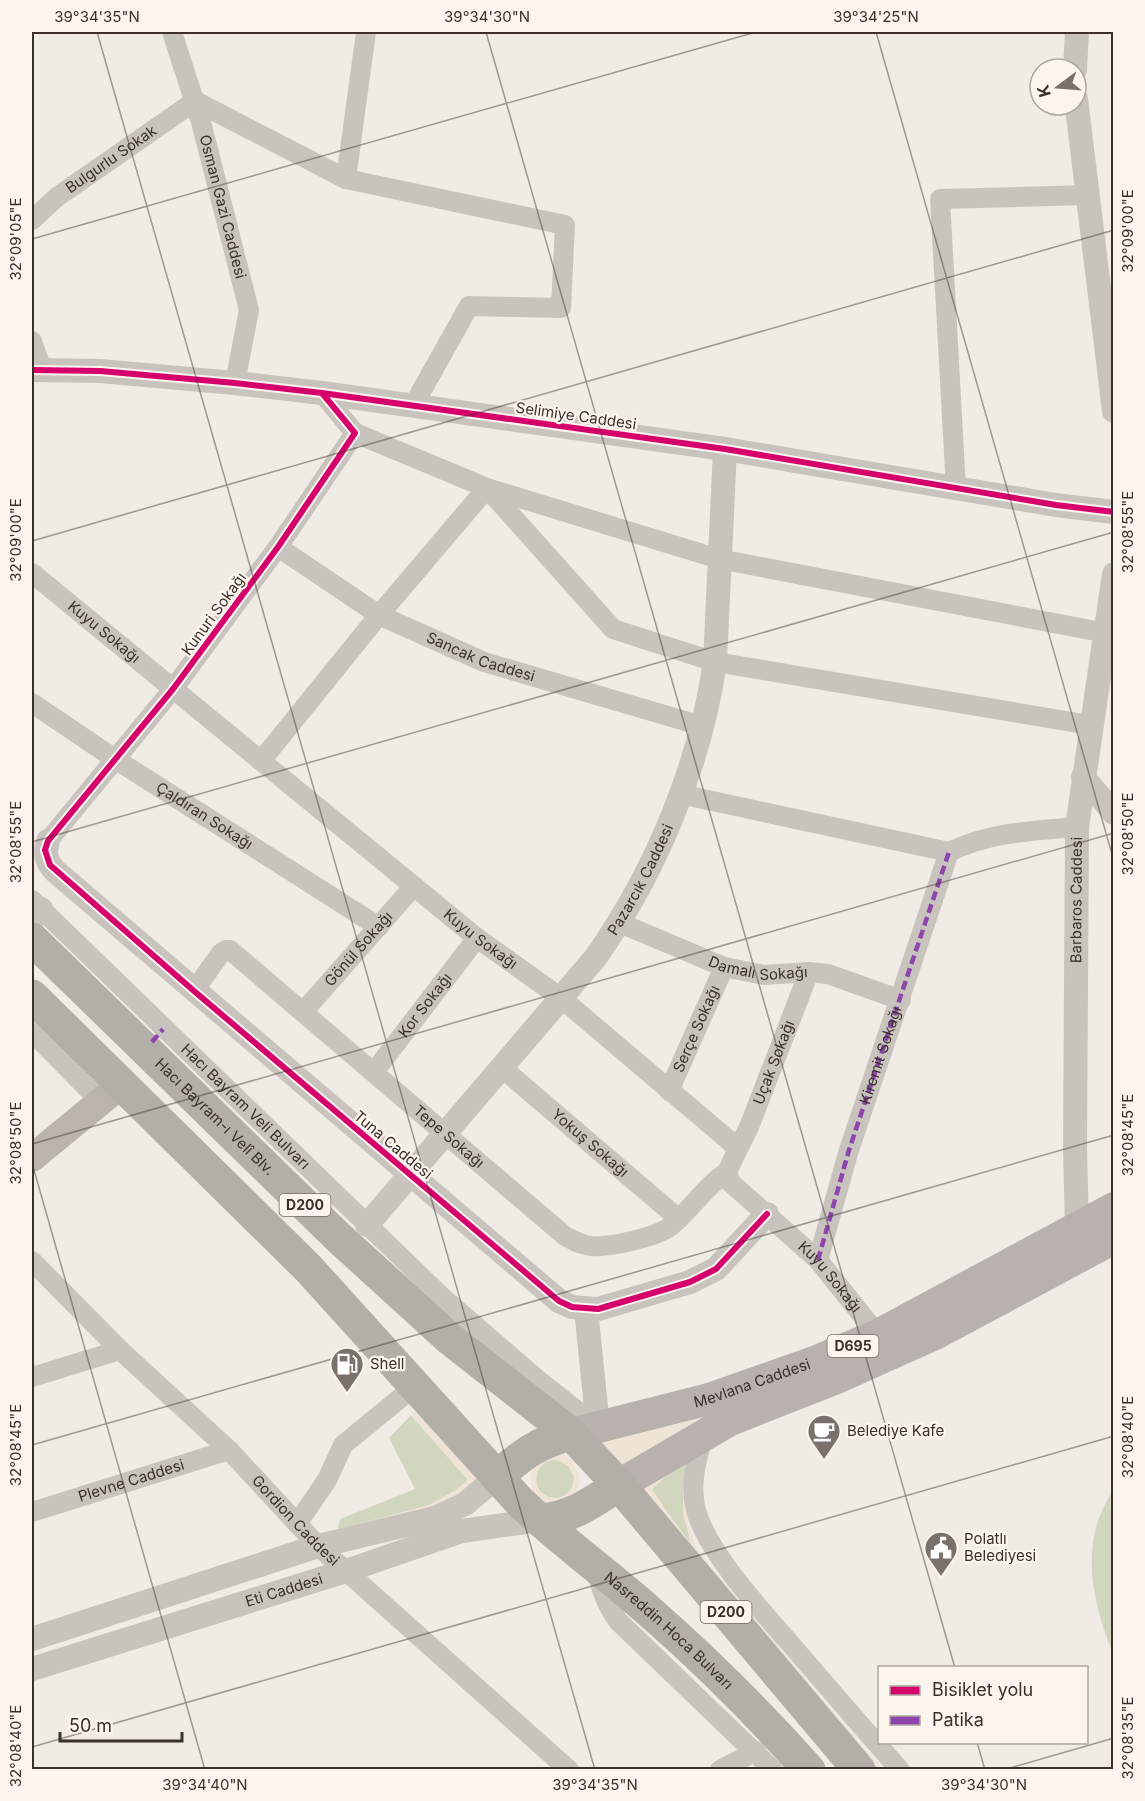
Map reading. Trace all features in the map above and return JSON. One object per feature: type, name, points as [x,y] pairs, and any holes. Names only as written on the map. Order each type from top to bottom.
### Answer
[{"type":"highway","name":"Hacı Bayram-ı Velî Blv.","points":[[34,917],[295,1197],[467,1336],[587,1439]]},
{"type":"highway","name":"D200","points":[[32,996],[111,1093],[300,1260],[530,1511]]},
{"type":"highway","name":"D200","points":[[587,1439],[619,1485],[859,1770]]},
{"type":"highway","points":[[497,1477],[534,1447],[547,1440],[587,1439]]},
{"type":"highway","points":[[530,1511],[568,1516],[587,1507],[619,1485]]},
{"type":"highway","name":"Nasreddin Hoca Bulvarı","points":[[530,1511],[650,1612],[731,1686],[809,1770]]},
{"type":"main road","points":[[32,1158],[111,1093]]},
{"type":"main road","name":"Mevlana Caddesi","points":[[587,1439],[776,1377],[878,1335],[1113,1208]]},
{"type":"main road","name":"Mevlana Caddesi","points":[[619,1485],[730,1420],[839,1377],[935,1334],[1113,1238]]},
{"type":"street","name":"Osman Gazi Caddesi","points":[[172,32],[195,101],[249,310],[235,383]]},
{"type":"street","points":[[346,179],[366,32]]},
{"type":"street","points":[[1076,57],[1077,32]]},
{"type":"street","points":[[195,101],[346,179],[565,225],[561,308],[469,306],[413,406]]},
{"type":"street","name":"Bulgurlu Sokak","points":[[32,220],[57,197],[195,101]]},
{"type":"street","points":[[1078,117],[1113,411]]},
{"type":"street","points":[[957,489],[940,199],[1088,195]]},
{"type":"street","points":[[32,341],[37,369]]},
{"type":"street","name":"Selimiye Caddesi","points":[[37,369],[100,371],[322,393],[725,448],[957,489],[1113,512]]},
{"type":"street","points":[[322,393],[355,433],[487,488],[719,559],[1106,633]]},
{"type":"street","name":"Kunuri Sokağı","points":[[48,841],[173,689],[278,547],[355,433]]},
{"type":"street","name":"Pazarcık Caddesi","points":[[366,1225],[596,957],[620,923],[650,867],[693,760],[710,695],[715,662],[725,448]]},
{"type":"street","points":[[261,761],[487,488]]},
{"type":"street","points":[[487,488],[613,629],[715,662],[1090,725]]},
{"type":"street","name":"Sancak Caddesi","points":[[278,547],[380,615],[484,662],[702,726]]},
{"type":"street","name":"Kuyu Sokağı","points":[[32,573],[477,938],[561,998],[732,1143],[736,1151]]},
{"type":"street","name":"Barbaros Caddesi","points":[[1077,1228],[1075,1042],[1077,827],[1113,574]]},
{"type":"street","name":"Çaldıran Sokağı","points":[[32,703],[115,759],[379,927]]},
{"type":"street","points":[[1083,777],[1113,813]]},
{"type":"street","points":[[680,794],[949,852],[981,838],[1077,827]]},
{"type":"street","name":"Tuna Caddesi","points":[[48,841],[45,850],[46,859],[55,871],[559,1301],[572,1307],[586,1309],[608,1306],[705,1276],[717,1269],[767,1214]]},
{"type":"street","name":"Kiremit Sokağı","points":[[818,1260],[849,1150],[949,852]]},
{"type":"street","name":"Gönül Sokağı","points":[[303,1012],[414,886]]},
{"type":"street","name":"Hacı Bayram Veli Bulvarı","points":[[34,917],[366,1225],[467,1336]]},
{"type":"street","name":"Damalı Sokağı","points":[[620,923],[724,967],[764,975],[808,972],[828,974],[901,1000]]},
{"type":"street","name":"Kor Sokağı","points":[[374,1072],[477,938]]},
{"type":"street","name":"Tepe Sokağı","points":[[194,991],[220,953],[230,950],[565,1236],[582,1244],[603,1245],[664,1231],[679,1219],[717,1179],[727,1173]]},
{"type":"street","name":"Serçe Sokağı","points":[[669,1091],[724,967]]},
{"type":"street","name":"Uçak Sokağı","points":[[736,1151],[749,1128],[808,972]]},
{"type":"street","points":[[32,1032],[111,1093]]},
{"type":"street","name":"Yokuş Sokağı","points":[[501,1067],[679,1219]]},
{"type":"street","points":[[727,1173],[736,1151]]},
{"type":"street","name":"Kuyu Sokağı","points":[[727,1173],[731,1183],[818,1260],[878,1335]]},
{"type":"street","name":"Gordion Caddesi","points":[[32,1262],[120,1350],[229,1450],[318,1546],[569,1770]]},
{"type":"street","points":[[586,1309],[587,1439]]},
{"type":"street","points":[[32,1377],[120,1350]]},
{"type":"street","points":[[297,1524],[327,1480],[343,1445],[415,1386]]},
{"type":"street","points":[[704,1434],[692,1482],[695,1507],[702,1526],[724,1564],[900,1770]]},
{"type":"street","name":"Plevne Caddesi","points":[[32,1512],[229,1450]]},
{"type":"street","name":"Eti Caddesi","points":[[32,1640],[318,1546],[446,1515],[465,1504],[497,1477]]},
{"type":"street","name":"Eti Caddesi","points":[[32,1669],[530,1511]]},
{"type":"street","points":[[596,1567],[600,1588],[607,1606],[618,1621],[756,1751],[773,1770]]},
{"type":"street","points":[[720,1770],[756,1751]]},
{"type":"green space","points":[[411,1415],[468,1480],[456,1490],[429,1505],[338,1528],[340,1519],[415,1489],[389,1438]]},
{"type":"green space","points":[[555,1460],[569,1465],[574,1479],[569,1493],[555,1498],[541,1493],[536,1479],[541,1465]]},
{"type":"green space","points":[[686,1464],[683,1513],[692,1546],[651,1490],[673,1470]]},
{"type":"green space","points":[[1113,1491],[1113,1654],[1099,1613],[1092,1572],[1092,1551],[1095,1531],[1102,1510]]},
{"type":"shaded area","points":[[713,1409],[717,1419],[621,1467],[595,1439]]},
{"type":"shaded area","points":[[419,1411],[480,1481],[445,1506],[335,1534],[338,1528],[342,1530],[429,1505],[456,1490],[468,1480],[411,1415]]},
{"type":"shaded area","points":[[553,1454],[567,1457],[573,1462],[579,1474],[580,1482],[575,1495],[549,1504],[537,1497],[530,1477],[535,1464]],"holes":[[[557,1460],[568,1466],[574,1477],[572,1489],[563,1497],[556,1499],[540,1492],[536,1482],[538,1470],[546,1462]]]},
{"type":"shaded area","points":[[686,1455],[691,1460],[687,1486],[687,1518],[697,1550],[882,1769],[876,1769],[700,1561],[641,1487],[658,1472]],"holes":[[[683,1464],[687,1465],[683,1490],[683,1513],[691,1544],[663,1508],[652,1489]]]},
{"type":"marked path","points":[[818,1260],[849,1150],[949,852]]},
{"type":"marked path","points":[[152,1042],[163,1029]]},
{"type":"cycle path","points":[[32,370],[100,371],[322,393],[725,449],[1056,505],[1114,512]]},
{"type":"cycle path","points":[[322,393],[355,433],[278,547],[173,689],[48,841],[45,850],[50,865],[194,991],[559,1301],[572,1307],[598,1309],[690,1282],[716,1269],[767,1214]]},
{"type":"place","name":"Shell","points":[[347,1393]]},
{"type":"place","name":"Belediye Kafe","points":[[824,1460]]},
{"type":"place","name":"Polatlı Belediyesi","points":[[941,1577]]}]
